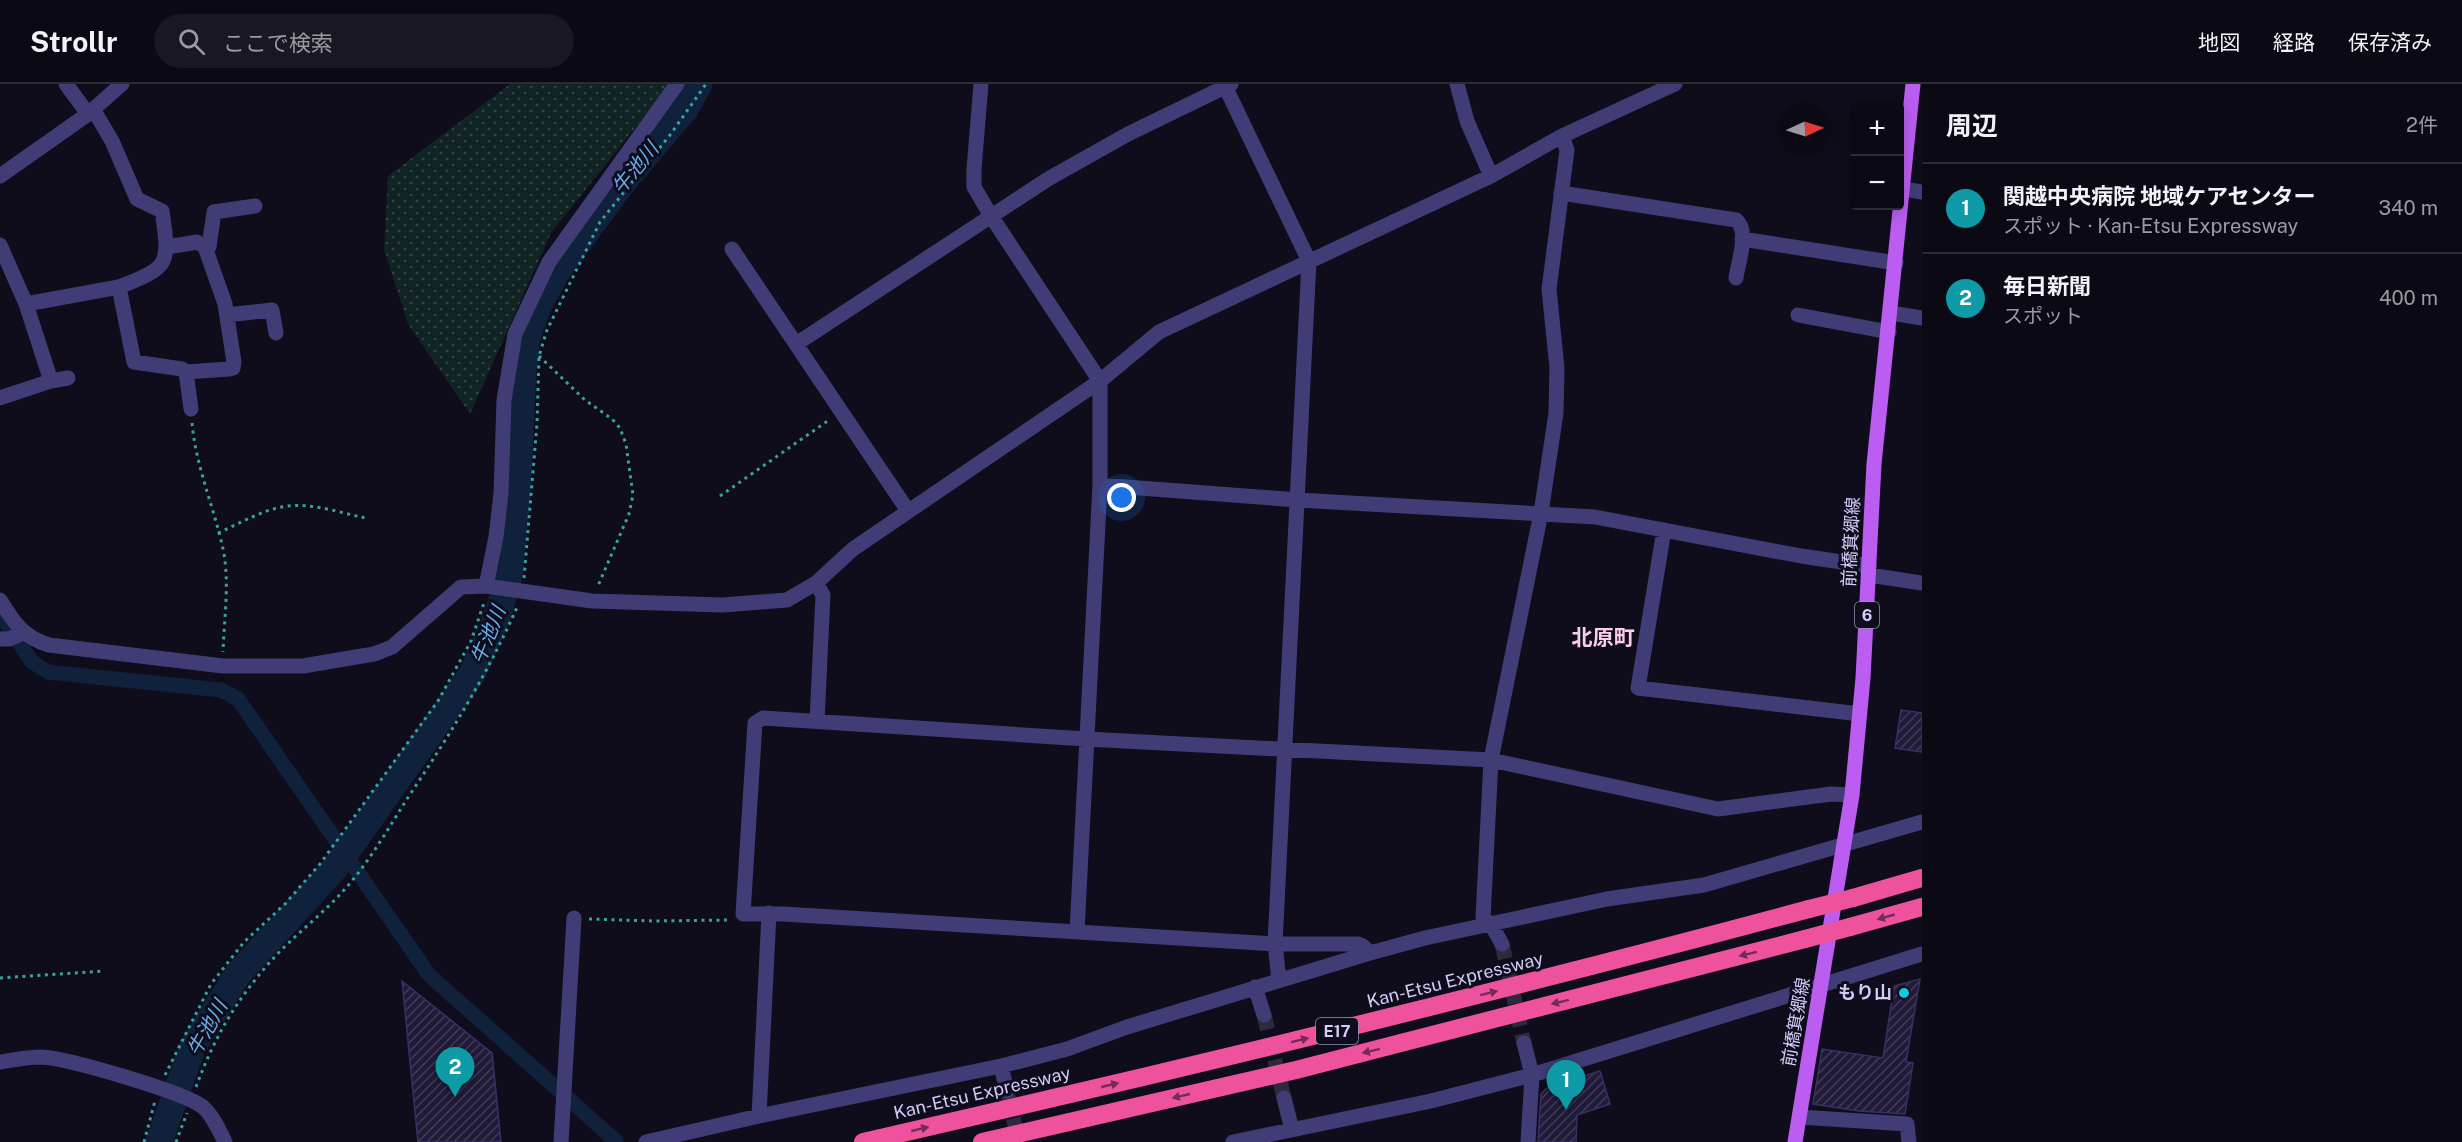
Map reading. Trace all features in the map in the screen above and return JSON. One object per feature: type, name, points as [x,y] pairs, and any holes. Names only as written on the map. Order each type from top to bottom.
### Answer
[{"type":"highway","name":"Kan-Etsu Expressway","points":[[863,1142],[1291,1043],[1543,980],[1922,878]]},
{"type":"highway","name":"E17","points":[[982,1142],[1296,1070],[1922,907]]},
{"type":"main road","name":"前橋箕郷線","points":[[1904,189],[1913,84]]},
{"type":"main road","name":"前橋箕郷線","points":[[1795,1142],[1852,795],[1860,714],[1874,464],[1902,210]]},
{"type":"street","points":[[26,304],[119,287],[154,273],[161,265],[167,247],[162,211],[137,199],[112,141],[66,84]]},
{"type":"street","points":[[0,176],[90,112],[122,84]]},
{"type":"street","points":[[490,587],[501,493],[504,400],[515,334],[549,262],[676,84]]},
{"type":"street","points":[[981,84],[974,187],[1100,381],[1100,485],[1077,931]]},
{"type":"street","points":[[1457,84],[1467,121],[1491,176]]},
{"type":"street","points":[[0,600],[23,633],[50,645],[223,666],[303,666],[374,654],[392,647],[461,587],[490,587],[591,601],[723,605],[787,600],[816,583],[853,549],[1100,381],[1159,332],[1491,176],[1562,136],[1675,84]]},
{"type":"street","points":[[796,344],[1048,179],[1128,134],[1227,85],[1309,261],[1275,944],[1280,980]]},
{"type":"street","points":[[1502,944],[1491,924],[1483,918],[1491,760],[1541,513],[1556,413],[1557,368],[1549,289],[1567,150],[1562,136]]},
{"type":"street","points":[[1904,189],[1922,192]]},
{"type":"street","points":[[1561,193],[1736,220],[1742,228],[1736,278]]},
{"type":"street","points":[[206,250],[209,247],[214,212],[255,206]]},
{"type":"street","points":[[1742,238],[1896,263]]},
{"type":"street","points":[[119,287],[134,362],[182,369],[186,372],[232,368],[234,362],[225,304],[206,250],[202,243],[167,247]]},
{"type":"street","points":[[1,249],[26,304],[51,381]]},
{"type":"street","points":[[732,249],[908,512]]},
{"type":"street","points":[[227,315],[272,310],[276,333]]},
{"type":"street","points":[[1891,313],[1922,318]]},
{"type":"street","points":[[1798,315],[1889,332]]},
{"type":"street","points":[[186,372],[191,409]]},
{"type":"street","points":[[0,398],[51,381],[68,378]]},
{"type":"street","points":[[1100,485],[1298,500],[1595,517],[1869,570],[1922,583]]},
{"type":"street","points":[[1664,530],[1638,688],[1860,714]]},
{"type":"street","points":[[816,583],[823,595],[817,721]]},
{"type":"street","points":[[0,639],[9,639],[23,633]]},
{"type":"street","points":[[1370,953],[1358,944],[1275,944],[769,913],[743,914],[755,723],[763,718],[1086,739],[1491,760],[1718,809],[1832,794],[1852,795]]},
{"type":"street","points":[[646,1142],[1000,1066],[1066,1048],[1255,987],[1370,953],[1608,899],[1704,885],[1922,822]]},
{"type":"street","points":[[759,1116],[769,913]]},
{"type":"street","points":[[561,1142],[574,918]]},
{"type":"street","points":[[1233,1142],[1269,1139],[1292,1130],[1431,1101],[1532,1075],[1922,954]]},
{"type":"street","points":[[1255,987],[1264,1015]]},
{"type":"street","points":[[1524,1043],[1532,1075],[1528,1142]]},
{"type":"street","points":[[0,1062],[42,1057],[64,1060],[161,1089],[205,1109],[225,1142]]},
{"type":"street","points":[[1000,1066],[1006,1091]]},
{"type":"street","points":[[1284,1098],[1292,1130]]},
{"type":"street","points":[[1800,1117],[1907,1124],[1909,1142]]},
{"type":"path","points":[[177,1142],[189,1100],[211,1047],[224,1023],[270,962],[346,889],[410,795],[487,671],[522,591],[537,424],[539,357],[547,330],[600,222],[670,135],[706,84]]},
{"type":"path","points":[[539,357],[585,400],[612,419],[620,428],[626,444],[632,478],[631,504],[591,601]]},
{"type":"path","points":[[191,409],[200,472],[223,551],[225,575],[223,666]]},
{"type":"path","points":[[720,496],[841,412]]},
{"type":"path","points":[[218,533],[262,513],[288,506],[313,507],[366,518]]},
{"type":"path","points":[[144,1142],[161,1089],[211,984],[244,942],[285,904],[320,864],[438,701],[457,669],[478,624],[490,587]]},
{"type":"path","points":[[574,918],[654,921],[738,920],[743,914]]},
{"type":"path","points":[[0,978],[103,971]]},
{"type":"green space","points":[[510,84],[670,84],[551,233],[470,414],[408,324],[384,249],[388,176]]},
{"type":"building","points":[[1901,710],[1922,713],[1922,752],[1895,748]]},
{"type":"building","points":[[1920,979],[1906,1062],[1913,1063],[1905,1114],[1859,1111],[1813,1104],[1822,1049],[1883,1058],[1894,986]]},
{"type":"building","points":[[402,981],[492,1053],[501,1142],[418,1142]]},
{"type":"building","points":[[1600,1071],[1610,1104],[1577,1115],[1576,1142],[1538,1142],[1541,1094],[1547,1088]]},
{"type":"waterway","name":"牛池川","points":[[159,1142],[193,1046],[238,974],[335,868],[472,674],[498,614],[509,576],[517,499],[523,369],[527,338],[539,304],[558,270],[620,186],[685,109],[699,84]]},
{"type":"waterway","points":[[0,614],[32,662],[48,672],[221,690],[238,699],[429,975],[616,1141]]},
{"type":"tunnel","points":[[1502,944],[1524,1043]]},
{"type":"tunnel","points":[[1264,1015],[1284,1098]]},
{"type":"tunnel","points":[[1008,1096],[1019,1142]]},
{"type":"place","name":"もり山","points":[[1904,993]]},
{"type":"place","name":"毎日新聞","points":[[455,1097]]},
{"type":"place","name":"関越中央病院 地域ケアセンター","points":[[1566,1110]]},
{"type":"district","name":"北原町","points":[[1603,638]]}]
